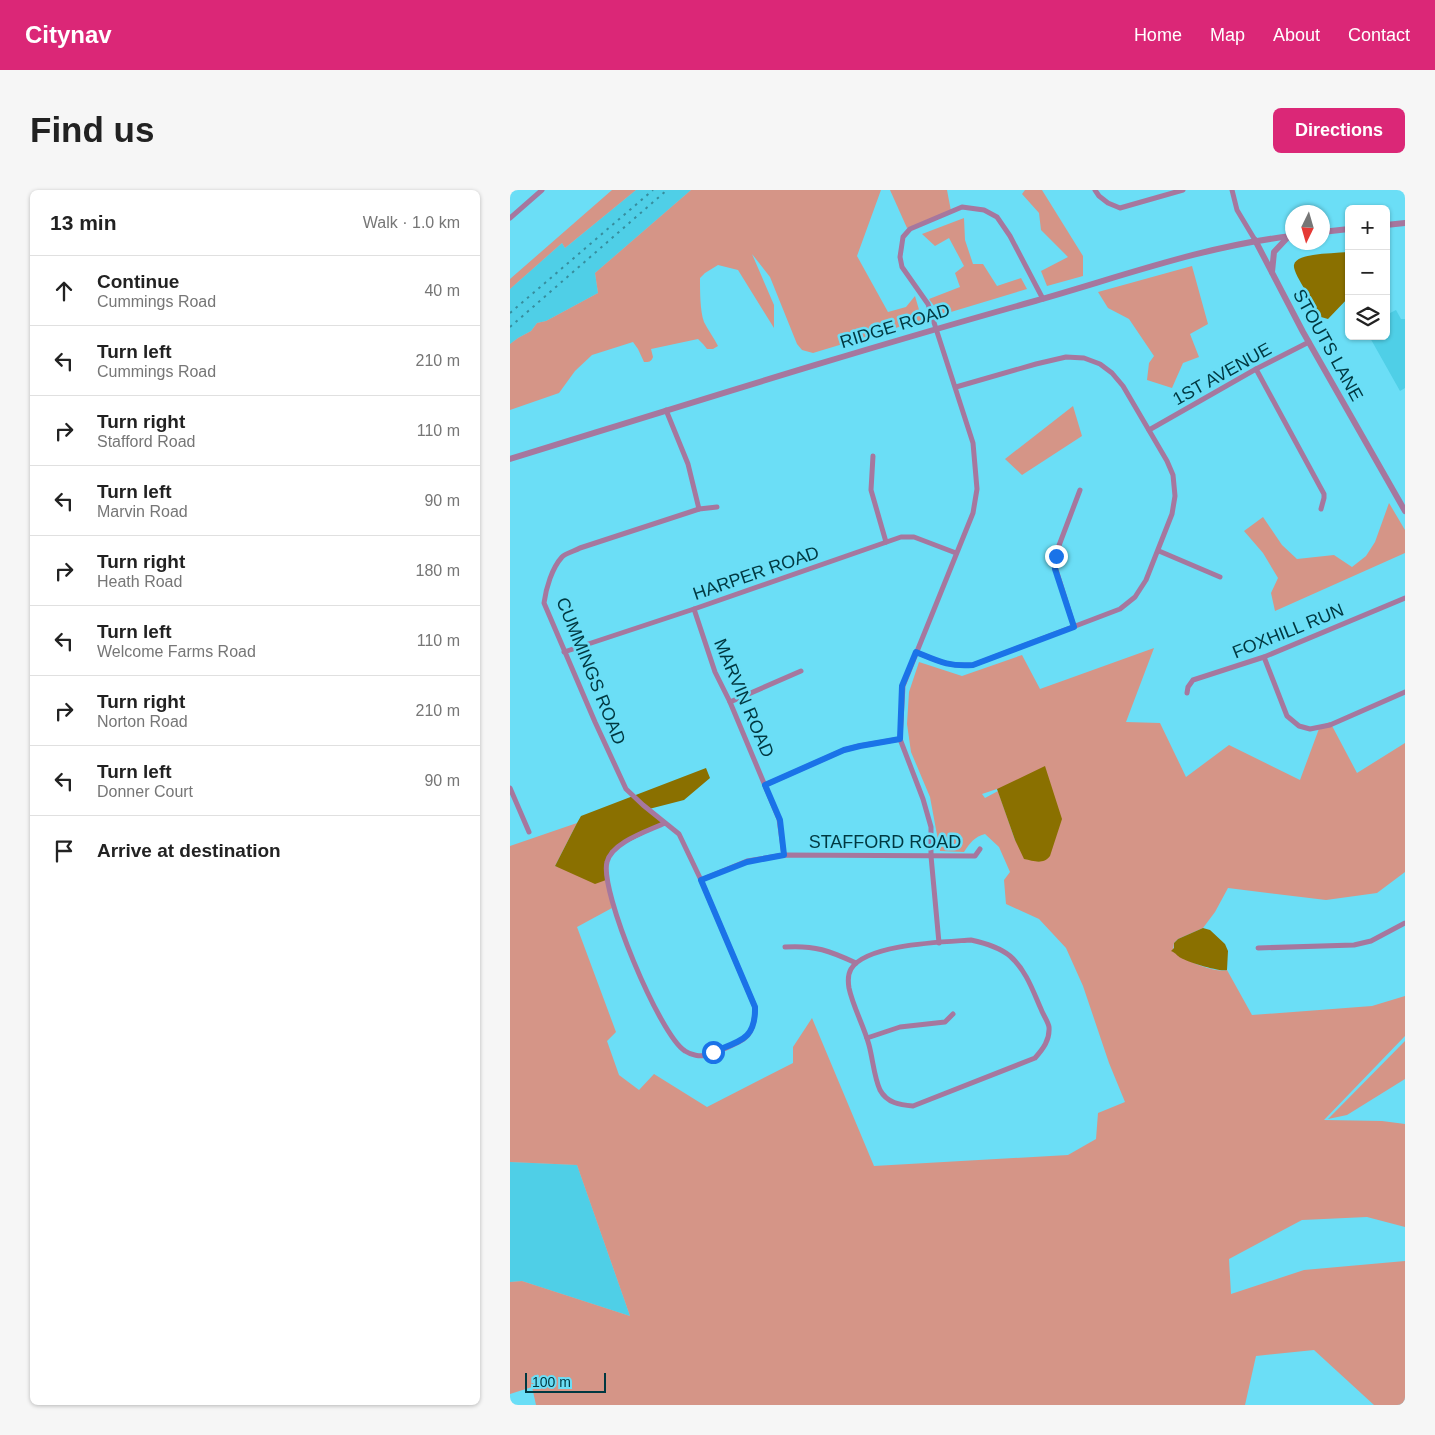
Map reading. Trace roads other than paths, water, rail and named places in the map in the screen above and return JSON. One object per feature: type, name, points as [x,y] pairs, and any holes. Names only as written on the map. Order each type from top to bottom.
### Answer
[{"type":"street","points":[[510,218],[542,190]]},
{"type":"street","points":[[1096,190],[1099,196],[1108,203],[1120,208],[1183,190]]},
{"type":"street","name":"STOUTS LANE","points":[[1232,190],[1237,210],[1405,512]]},
{"type":"street","points":[[939,943],[930,827],[924,799],[900,739],[902,686],[973,513],[977,489],[973,443],[937,328],[928,304],[902,267],[900,256],[903,237],[910,228],[962,207],[984,210],[997,217],[1010,236],[1043,299]]},
{"type":"street","points":[[1390,225],[1405,223]]},
{"type":"street","points":[[1330,231],[1345,229]]},
{"type":"street","name":"RIDGE ROAD","points":[[510,459],[937,328],[1206,251],[1255,240],[1285,237]]},
{"type":"street","points":[[1272,273],[1274,252],[1285,242]]},
{"type":"street","name":"1ST AVENUE","points":[[1149,430],[1256,369],[1309,342]]},
{"type":"street","points":[[916,652],[946,664],[958,666],[973,665],[1114,612],[1131,601],[1143,586],[1159,551],[1173,510],[1175,489],[1170,468],[1123,386],[1112,373],[1100,364],[1084,358],[1066,357],[956,387]]},
{"type":"street","points":[[1256,369],[1324,494],[1321,509]]},
{"type":"street","points":[[666,410],[688,464],[699,509]]},
{"type":"street","points":[[873,456],[871,490],[886,542]]},
{"type":"street","points":[[1074,627],[1054,563],[1080,490]]},
{"type":"street","name":"CUMMINGS ROAD","points":[[665,823],[620,844],[607,861],[605,873],[617,920],[634,963],[655,1007],[675,1042],[685,1051],[696,1055],[707,1055],[745,1038],[752,1030],[755,1007],[701,880],[679,834],[633,797],[626,789],[544,603],[545,592],[554,570],[563,556],[580,548],[699,509],[717,507]]},
{"type":"street","name":"HARPER ROAD","points":[[564,652],[901,537],[914,537],[956,553]]},
{"type":"street","points":[[1159,551],[1220,577]]},
{"type":"street","name":"FOXHILL RUN","points":[[1187,693],[1188,687],[1193,680],[1264,657],[1405,598]]},
{"type":"street","name":"MARVIN ROAD","points":[[694,609],[715,672],[730,702],[780,820],[784,855]]},
{"type":"street","points":[[1264,657],[1287,716],[1299,726],[1310,729],[1330,725],[1405,692]]},
{"type":"street","points":[[730,702],[801,671]]},
{"type":"street","points":[[765,785],[844,750],[900,739]]},
{"type":"street","points":[[510,788],[529,832]]},
{"type":"street","name":"STAFFORD ROAD","points":[[701,880],[747,862],[784,855],[975,856],[980,850]]},
{"type":"street","points":[[1258,948],[1354,945],[1371,941],[1405,923]]},
{"type":"street","points":[[971,940],[996,947],[1009,955],[1026,976],[1049,1026],[1048,1040],[1035,1058],[913,1106],[898,1105],[888,1100],[880,1091],[867,1038],[849,989],[850,969],[856,963],[870,954],[888,948],[971,940]]},
{"type":"street","points":[[785,947],[813,947],[832,952],[856,963]]},
{"type":"street","points":[[867,1038],[900,1028],[945,1022],[953,1014]]},
{"type":"railway","points":[[510,313],[653,190]]},
{"type":"railway","points":[[510,327],[667,190]]}]
